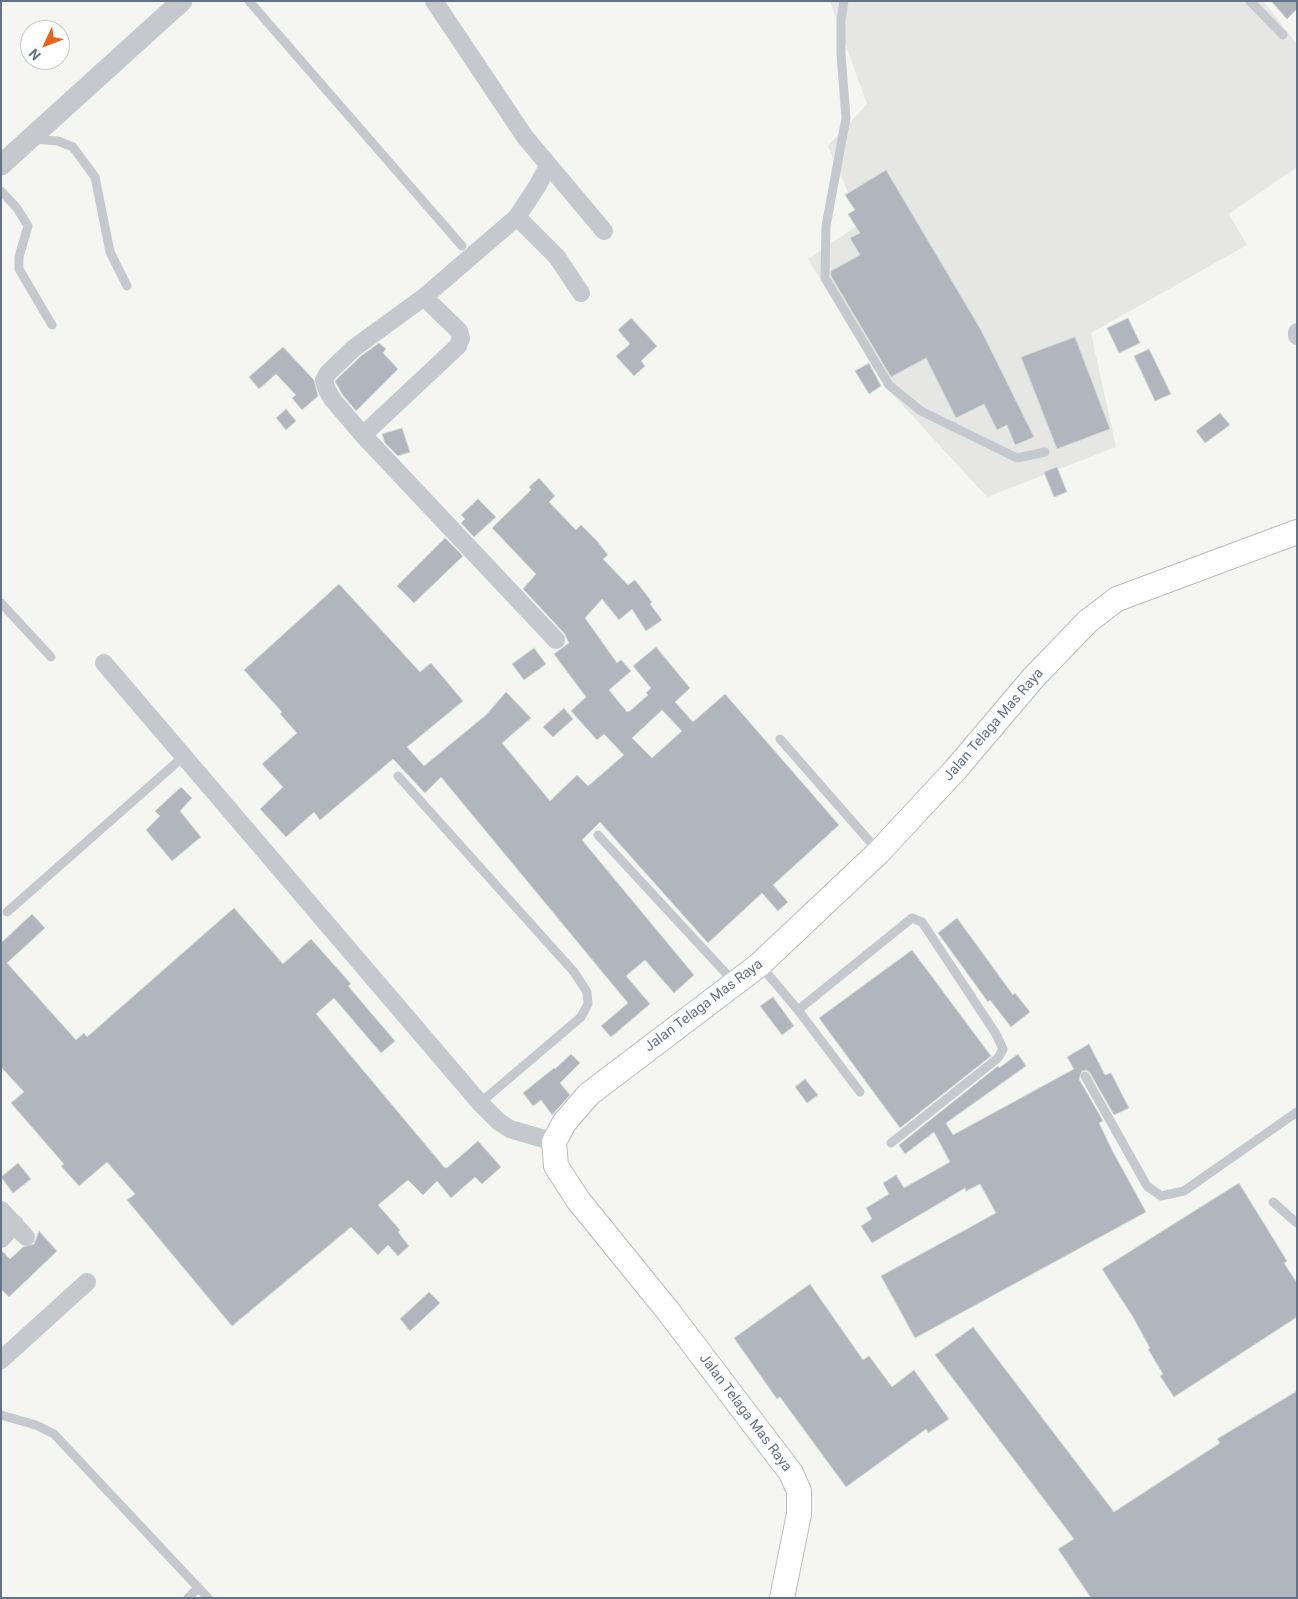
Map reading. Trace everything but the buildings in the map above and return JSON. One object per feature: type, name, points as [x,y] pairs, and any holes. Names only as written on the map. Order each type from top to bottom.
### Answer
[{"type":"main road","name":"Jalan Telaga Mas Raya","points":[[782,1598],[799,1514],[799,1491],[791,1472],[668,1311],[578,1200],[556,1166],[554,1142],[564,1123],[589,1094],[759,965],[879,852],[956,769],[1034,678],[1088,621],[1117,599],[1297,532]]},
{"type":"street","points":[[1,165],[182,1]]},
{"type":"street","points":[[434,1],[548,166],[604,231]]},
{"type":"street","points":[[548,166],[538,186],[517,217],[424,297],[354,348],[328,373],[324,380],[333,400],[363,435],[556,640]]},
{"type":"street","points":[[517,217],[557,257],[581,293]]},
{"type":"street","points":[[363,435],[458,346],[461,338],[459,331],[424,297]]},
{"type":"street","points":[[104,663],[480,1103],[499,1122],[510,1129],[554,1142]]},
{"type":"street","points":[[1,1210],[21,1231],[1,1239]]},
{"type":"street","points":[[1,1360],[87,1282]]},
{"type":"lane","points":[[249,1],[462,246]]},
{"type":"lane","points":[[844,1],[840,20],[846,118],[826,226],[825,278],[888,384],[921,411],[1017,458],[1045,452]]},
{"type":"lane","points":[[1250,1],[1283,35]]},
{"type":"lane","points":[[29,139],[58,141],[73,147],[95,177],[110,252],[127,286]]},
{"type":"lane","points":[[1,191],[17,208],[28,226],[18,257],[19,269],[52,325]]},
{"type":"lane","points":[[1,604],[52,657]]},
{"type":"lane","points":[[780,739],[879,852]]},
{"type":"lane","points":[[8,912],[184,756]]},
{"type":"lane","points":[[398,776],[574,972],[587,992],[588,1004],[581,1017],[480,1103]]},
{"type":"lane","points":[[598,835],[736,984]]},
{"type":"lane","points":[[798,1010],[912,918],[922,922],[996,1034],[1003,1049],[998,1058],[890,1143]]},
{"type":"lane","points":[[759,965],[798,1010],[860,1092]]},
{"type":"lane","points":[[1085,1076],[1147,1186],[1161,1196],[1184,1191],[1297,1112]]},
{"type":"lane","points":[[1273,1202],[1297,1223]]},
{"type":"lane","points":[[1,1415],[36,1425],[54,1434],[208,1598]]},
{"type":"lane","points":[[188,1598],[198,1588]]},
{"type":"shaded area","points":[[830,1],[1263,1],[1297,44],[1297,167],[1229,214],[1247,245],[1091,333],[1116,447],[987,497],[885,386],[808,259],[861,223],[828,146],[867,104]]}]
